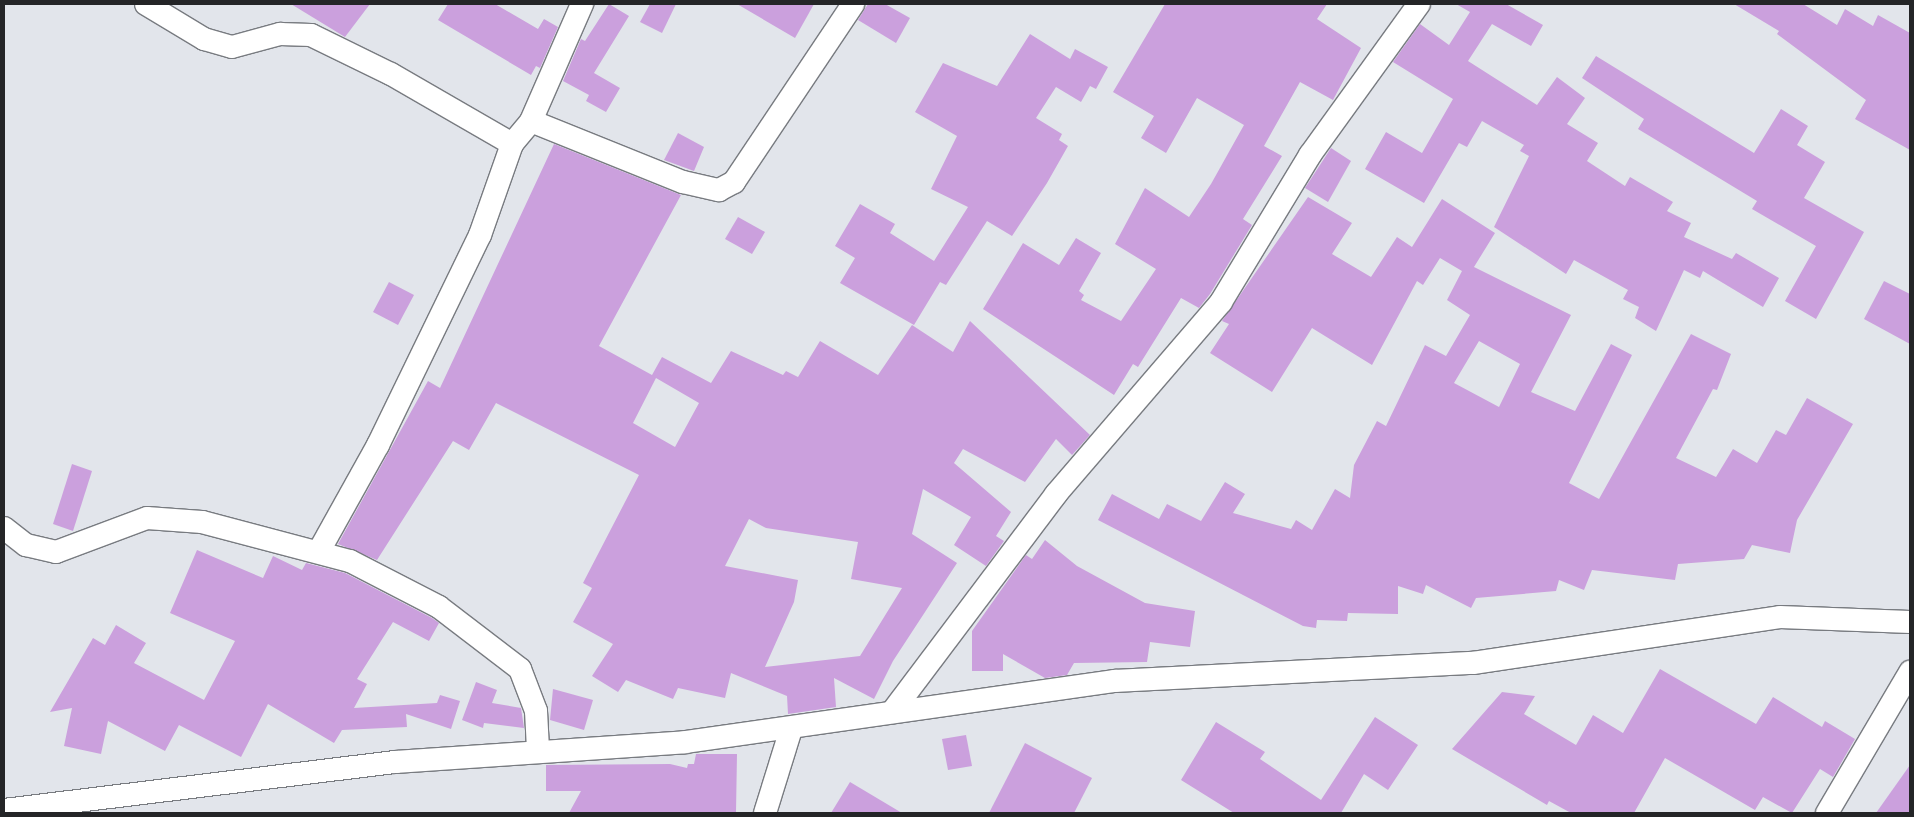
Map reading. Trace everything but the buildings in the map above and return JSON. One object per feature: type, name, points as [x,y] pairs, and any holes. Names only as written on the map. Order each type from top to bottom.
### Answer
[{"type":"street","points":[[146,4],[204,39],[232,47],[280,34],[311,35],[391,74],[512,144]]},
{"type":"street","points":[[319,551],[378,444],[480,235],[512,144],[531,121],[582,4]]},
{"type":"street","points":[[531,121],[683,182],[719,190],[734,182],[853,4]]},
{"type":"street","points":[[892,712],[1056,494],[1221,302],[1310,155],[1420,4]]},
{"type":"street","points":[[4,528],[26,545],[56,552],[147,518],[165,519],[202,522],[319,551],[409,589],[520,669],[536,711],[538,750]]},
{"type":"street","points":[[4,810],[288,774],[538,750],[685,742],[790,730],[892,712],[1115,681],[1473,663],[1780,617],[1910,622]]},
{"type":"street","points":[[1827,813],[1910,672]]},
{"type":"street","points":[[765,813],[790,730]]}]
